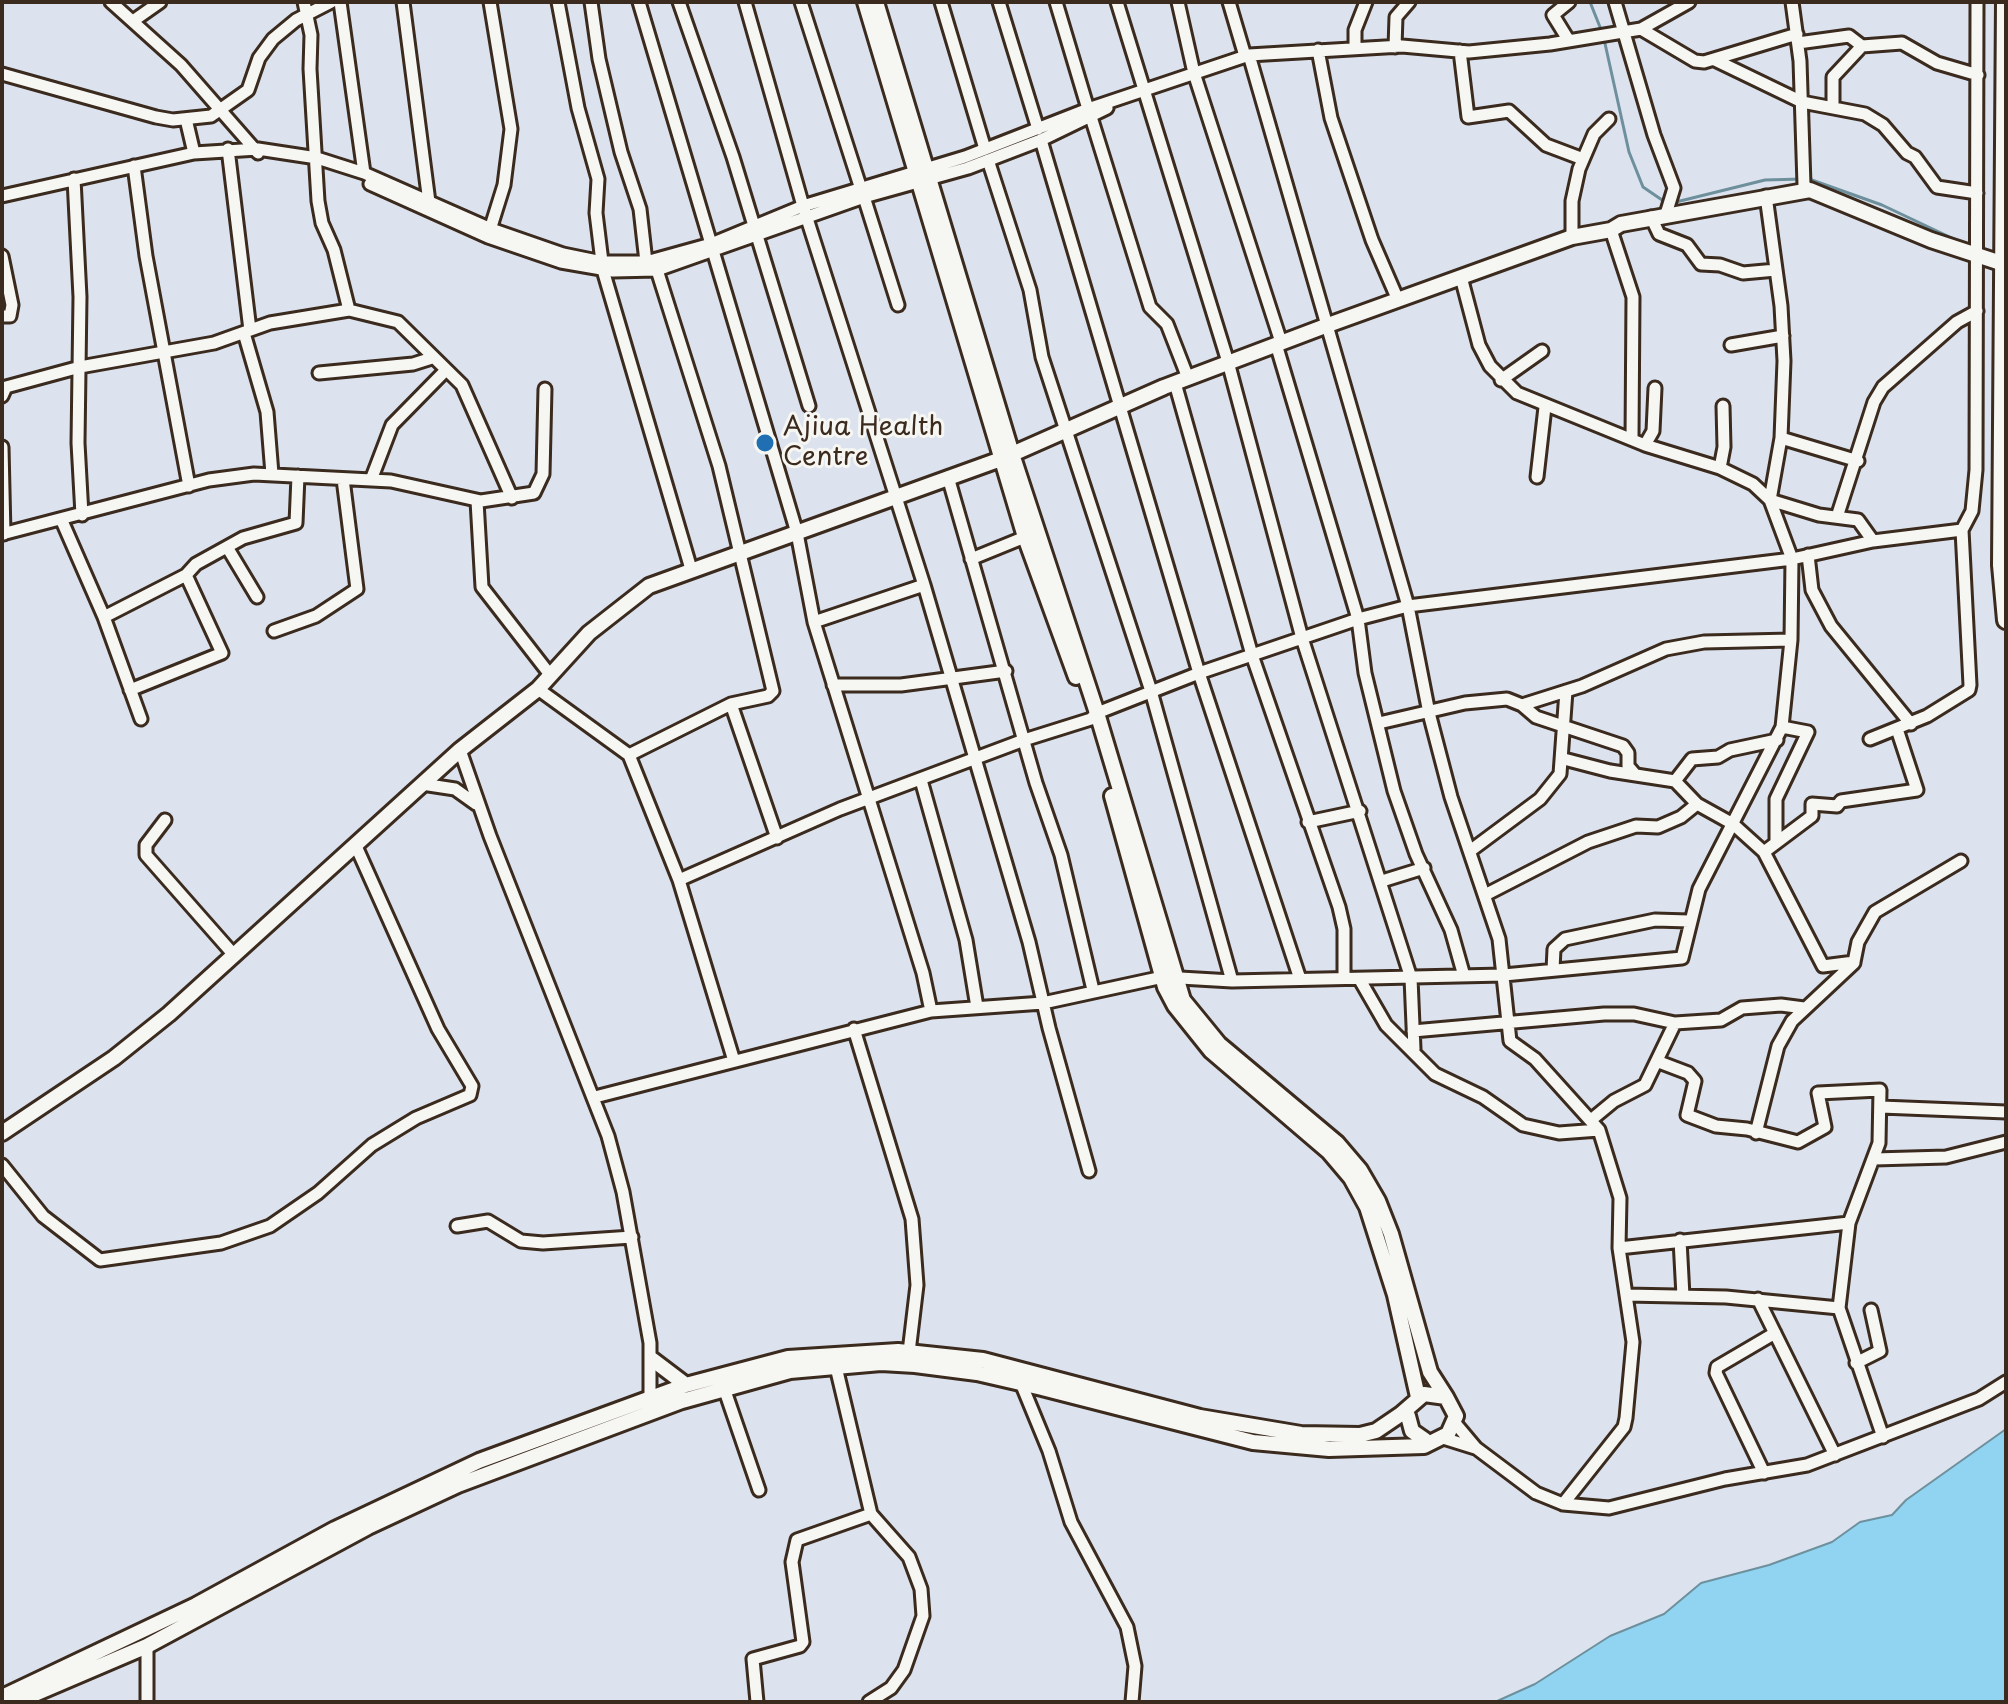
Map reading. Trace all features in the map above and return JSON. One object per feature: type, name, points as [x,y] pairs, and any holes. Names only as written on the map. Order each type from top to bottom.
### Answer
[{"type":"highway","points":[[2005,2],[2001,565],[2006,620]]},
{"type":"main road","points":[[865,2],[922,174],[1007,456],[1094,716],[1171,976],[1175,1006],[1211,1051],[1329,1152],[1351,1178],[1379,1238],[1407,1342],[1418,1397]]},
{"type":"main road","points":[[876,2],[922,174]]},
{"type":"main road","points":[[2,1133],[133,1043],[460,750],[538,689],[589,633],[649,586],[1007,456],[1121,405],[1279,343],[1572,237],[1611,230],[1667,210],[1807,187],[1976,257],[2004,264]]},
{"type":"main road","points":[[1007,456],[1025,537],[1094,716]]},
{"type":"main road","points":[[16,1702],[147,1646],[368,1527],[458,1485],[724,1388],[790,1371],[881,1363],[915,1365],[1021,1383],[1253,1442],[1329,1449],[1424,1446],[1443,1438],[1455,1423],[1454,1409],[1430,1372],[1391,1234],[1360,1170],[1337,1143],[1209,1034],[1183,1000],[1171,976]]},
{"type":"main road","points":[[2,1697],[196,1605],[421,1486],[479,1461],[686,1385],[788,1358],[909,1352],[983,1360],[1254,1428],[1360,1435],[1376,1431],[1401,1414],[1418,1397],[1432,1392],[1446,1397]]},
{"type":"main road","points":[[653,1360],[686,1385]]},
{"type":"main road","points":[[1401,1414],[1408,1416],[1412,1431],[1425,1440],[1424,1446]]},
{"type":"street","points":[[111,2],[223,110],[258,153]]},
{"type":"street","points":[[133,21],[160,2]]},
{"type":"street","points":[[304,2],[311,35],[310,83],[322,223],[334,250],[349,310]]},
{"type":"street","points":[[2,74],[156,117],[186,119],[211,116],[248,90],[265,46],[306,15],[331,2]]},
{"type":"street","points":[[340,2],[364,173]]},
{"type":"street","points":[[403,2],[429,202]]},
{"type":"street","points":[[489,233],[504,185],[511,129],[490,2]]},
{"type":"street","points":[[558,2],[578,108],[598,179],[596,213],[603,266],[691,569]]},
{"type":"street","points":[[591,2],[599,59],[621,152],[640,209],[646,262]]},
{"type":"street","points":[[639,2],[797,533],[814,622],[923,973],[931,1011]]},
{"type":"street","points":[[679,2],[756,230],[809,406]]},
{"type":"street","points":[[745,2],[804,211],[924,585],[949,679],[1029,942],[1089,1171]]},
{"type":"street","points":[[801,2],[898,305]]},
{"type":"street","points":[[941,2],[1030,290],[1042,357],[1151,691],[1232,981]]},
{"type":"street","points":[[999,2],[1199,673],[1300,979]]},
{"type":"street","points":[[1056,2],[1150,307],[1167,324],[1252,655],[1308,822],[1319,842],[1343,921],[1344,978]]},
{"type":"street","points":[[1117,2],[1228,362],[1302,638],[1360,811],[1411,978],[1414,1049]]},
{"type":"street","points":[[1178,2],[1194,73],[1279,343],[1358,619],[1365,673],[1394,791],[1448,920],[1464,976]]},
{"type":"street","points":[[1229,2],[1328,325],[1408,606],[1429,713],[1499,939],[1511,1043],[1535,1059],[1595,1125],[1620,1198],[1619,1248],[1633,1342],[1624,1427],[1563,1504]]},
{"type":"street","points":[[1355,48],[1355,30],[1366,2]]},
{"type":"street","points":[[1395,47],[1396,17],[1409,2]]},
{"type":"street","points":[[1545,2],[1569,41]]},
{"type":"street","points":[[1554,13],[1569,2]]},
{"type":"street","points":[[1615,2],[1654,135],[1675,193],[1667,210]]},
{"type":"street","points":[[1669,2],[1669,16]]},
{"type":"street","points":[[317,162],[489,233],[603,266],[657,270],[804,211],[986,155],[1118,101],[1247,56],[1395,47],[1460,51],[1569,41],[1625,29],[1641,29],[1689,2]]},
{"type":"street","points":[[1792,2],[1798,39],[1807,187]]},
{"type":"street","points":[[1870,739],[1911,724],[1969,690],[1970,685],[1962,530],[1972,511],[1976,470],[1977,2]]},
{"type":"street","points":[[1641,29],[1695,61],[1715,60],[1798,39],[1849,36],[1862,46],[1902,43],[1937,63],[1978,75]]},
{"type":"street","points":[[1833,106],[1833,77],[1862,46]]},
{"type":"street","points":[[1318,50],[1331,118],[1377,255],[1398,300]]},
{"type":"street","points":[[1460,51],[1468,117],[1509,111],[1546,145],[1583,159]]},
{"type":"street","points":[[1715,60],[1802,102],[1865,114],[1883,125],[1907,153],[1915,157],[1937,187],[1977,193]]},
{"type":"street","points":[[186,119],[194,153]]},
{"type":"street","points":[[1572,237],[1572,201],[1583,159],[1594,134],[1609,119]]},
{"type":"street","points":[[134,169],[228,152]]},
{"type":"street","points":[[228,152],[247,331],[267,412],[272,474]]},
{"type":"street","points":[[2,203],[194,153],[258,153],[364,173],[489,233]]},
{"type":"street","points":[[134,169],[189,486]]},
{"type":"street","points":[[2,196],[75,183]]},
{"type":"street","points":[[75,183],[80,367],[78,467],[82,515]]},
{"type":"street","points":[[1766,196],[1783,336],[1781,438],[1770,500]]},
{"type":"street","points":[[1651,217],[1659,234],[1687,245],[1701,264],[1720,265],[1743,273],[1776,270]]},
{"type":"street","points":[[1611,230],[1633,297],[1632,439]]},
{"type":"street","points":[[603,266],[646,262],[712,248]]},
{"type":"street","points":[[2,256],[12,305],[10,316],[2,316]]},
{"type":"street","points":[[629,755],[731,704],[768,696],[773,691],[719,466],[657,270]]},
{"type":"street","points":[[595,1097],[931,1011],[1043,1003],[1093,990],[1171,976],[1232,981],[1504,975],[1682,958],[1699,889],[1782,727],[1791,640],[1792,559],[1770,500],[1753,484],[1720,468],[1645,445],[1545,407],[1517,393],[1501,380],[1479,345],[1461,277]]},
{"type":"street","points":[[2,396],[6,387],[80,367],[214,343],[247,331],[349,310],[398,322],[462,385],[512,498]]},
{"type":"street","points":[[1837,517],[1858,461],[1874,402],[1883,387],[1957,322],[1977,311]]},
{"type":"street","points":[[1731,345],[1783,336]]},
{"type":"street","points":[[1501,380],[1542,351]]},
{"type":"street","points":[[319,373],[413,364],[432,358]]},
{"type":"street","points":[[371,480],[392,425],[446,370]]},
{"type":"street","points":[[1645,445],[1653,431],[1655,388]]},
{"type":"street","points":[[2,447],[3,534],[189,486],[232,477],[272,474],[406,484],[477,501],[512,498],[534,493],[540,483],[545,389]]},
{"type":"street","points":[[1720,468],[1724,447],[1723,406]]},
{"type":"street","points":[[1537,477],[1545,407]]},
{"type":"street","points":[[1781,438],[1858,461]]},
{"type":"street","points":[[104,617],[186,575],[196,564],[227,547],[298,521],[298,476]]},
{"type":"street","points":[[948,477],[1024,740],[1061,855],[1093,990]]},
{"type":"street","points":[[274,631],[316,616],[357,589],[343,479]]},
{"type":"street","points":[[1770,500],[1858,520],[1873,541]]},
{"type":"street","points":[[477,501],[482,587],[551,676]]},
{"type":"street","points":[[62,521],[104,617],[141,719]]},
{"type":"street","points":[[679,880],[867,799],[1094,716],[1199,673],[1358,619],[1408,606],[1792,559],[1873,541],[1962,530]]},
{"type":"street","points":[[971,559],[1025,537]]},
{"type":"street","points":[[227,547],[257,597]]},
{"type":"street","points":[[1808,555],[1812,590],[1831,626],[1911,724]]},
{"type":"street","points":[[130,690],[222,653],[186,575]]},
{"type":"street","points":[[814,622],[924,585]]},
{"type":"street","points":[[1522,705],[1566,691],[1666,649],[1704,642],[1791,640]]},
{"type":"street","points":[[833,685],[901,685],[1006,671]]},
{"type":"street","points":[[538,689],[629,755],[679,880],[734,1061]]},
{"type":"street","points":[[1470,851],[1540,799],[1560,774],[1564,759],[1566,691]]},
{"type":"street","points":[[1379,723],[1487,699],[1507,699],[1522,705],[1536,717],[1623,746],[1628,753],[1628,766],[1634,773]]},
{"type":"street","points":[[731,704],[777,838]]},
{"type":"street","points":[[1776,841],[1776,799],[1808,732],[1782,727]]},
{"type":"street","points":[[1764,852],[1812,816],[1812,804],[1837,806],[1841,801],[1917,790],[1897,729]]},
{"type":"street","points":[[1675,781],[1692,759],[1718,757],[1730,750],[1777,740]]},
{"type":"street","points":[[460,750],[544,978],[595,1097],[632,1237],[653,1360],[650,1399]]},
{"type":"street","points":[[1564,759],[1610,771],[1675,781],[1697,804],[1733,824],[1764,852],[1823,966],[1854,962]]},
{"type":"street","points":[[921,780],[966,940],[977,1007]]},
{"type":"street","points":[[422,784],[455,789],[479,808]]},
{"type":"street","points":[[1485,895],[1588,842],[1636,826],[1658,827],[1681,817],[1697,804]]},
{"type":"street","points":[[1308,822],[1360,811]]},
{"type":"street","points":[[165,820],[146,845],[146,855],[234,955]]},
{"type":"street","points":[[2,1165],[43,1216],[100,1260],[221,1243],[270,1226],[318,1193],[372,1145],[416,1118],[470,1095],[472,1086],[438,1029],[355,844]]},
{"type":"street","points":[[1756,1133],[1778,1046],[1804,1008],[1854,962],[1858,942],[1875,912],[1961,861]]},
{"type":"street","points":[[1382,881],[1424,868]]},
{"type":"street","points":[[1553,970],[1554,949],[1565,939],[1655,920],[1689,921]]},
{"type":"street","points":[[1360,980],[1386,1025],[1414,1049],[1435,1074],[1483,1097],[1523,1125],[1559,1133],[1595,1125],[1614,1101],[1645,1085],[1659,1062],[1675,1023]]},
{"type":"street","points":[[1413,1031],[1604,1014],[1634,1014],[1675,1023],[1721,1020],[1742,1008],[1781,1005],[1804,1008]]},
{"type":"street","points":[[854,1029],[912,1219],[917,1285],[909,1352]]},
{"type":"street","points":[[1659,1062],[1688,1073],[1695,1081],[1687,1115],[1716,1126],[1798,1142],[1825,1127],[1818,1093],[1880,1090],[1881,1107],[1874,1159],[1865,1172],[1849,1223],[1839,1308],[1883,1437]]},
{"type":"street","points":[[1881,1107],[2006,1112]]},
{"type":"street","points":[[1874,1159],[1946,1157],[2006,1142]]},
{"type":"street","points":[[457,1226],[488,1221],[521,1241],[543,1243],[632,1237]]},
{"type":"street","points":[[1619,1248],[1849,1223]]},
{"type":"street","points":[[1680,1240],[1683,1296]]},
{"type":"street","points":[[1626,1295],[1758,1299],[1839,1308]]},
{"type":"street","points":[[1758,1299],[1835,1455]]},
{"type":"street","points":[[1856,1363],[1880,1351],[1871,1310]]},
{"type":"street","points":[[1764,1473],[1716,1373],[1719,1363],[1775,1333]]},
{"type":"street","points":[[836,1367],[871,1514],[917,1571],[923,1616],[904,1670],[891,1688],[869,1702]]},
{"type":"street","points":[[1455,1423],[1476,1448],[1518,1482],[1563,1504],[1609,1508],[1725,1479],[1807,1465],[1979,1399],[2006,1382]]},
{"type":"street","points":[[1021,1383],[1049,1451],[1071,1522],[1127,1627],[1135,1666],[1132,1702]]},
{"type":"street","points":[[724,1388],[759,1490]]},
{"type":"street","points":[[1443,1438],[1476,1448]]},
{"type":"street","points":[[757,1702],[753,1659],[803,1642],[792,1562],[797,1540],[871,1514]]},
{"type":"street","points":[[147,1646],[147,1702]]},
{"type":"water","points":[[2006,1429],[2006,1702],[1495,1702],[1535,1684],[1610,1636],[1664,1614],[1701,1583],[1769,1565],[1832,1542],[1860,1522],[1892,1515],[1906,1500]]},
{"type":"waterway","points":[[1590,2],[1602,32]]},
{"type":"waterway","points":[[1604,39],[1629,152],[1643,187],[1665,202]]},
{"type":"waterway","points":[[1672,203],[1765,180],[1802,179]]},
{"type":"waterway","points":[[1809,179],[1882,205],[1956,240]]},
{"type":"place","name":"Ajiua Health Centre","points":[[765,443]]}]
